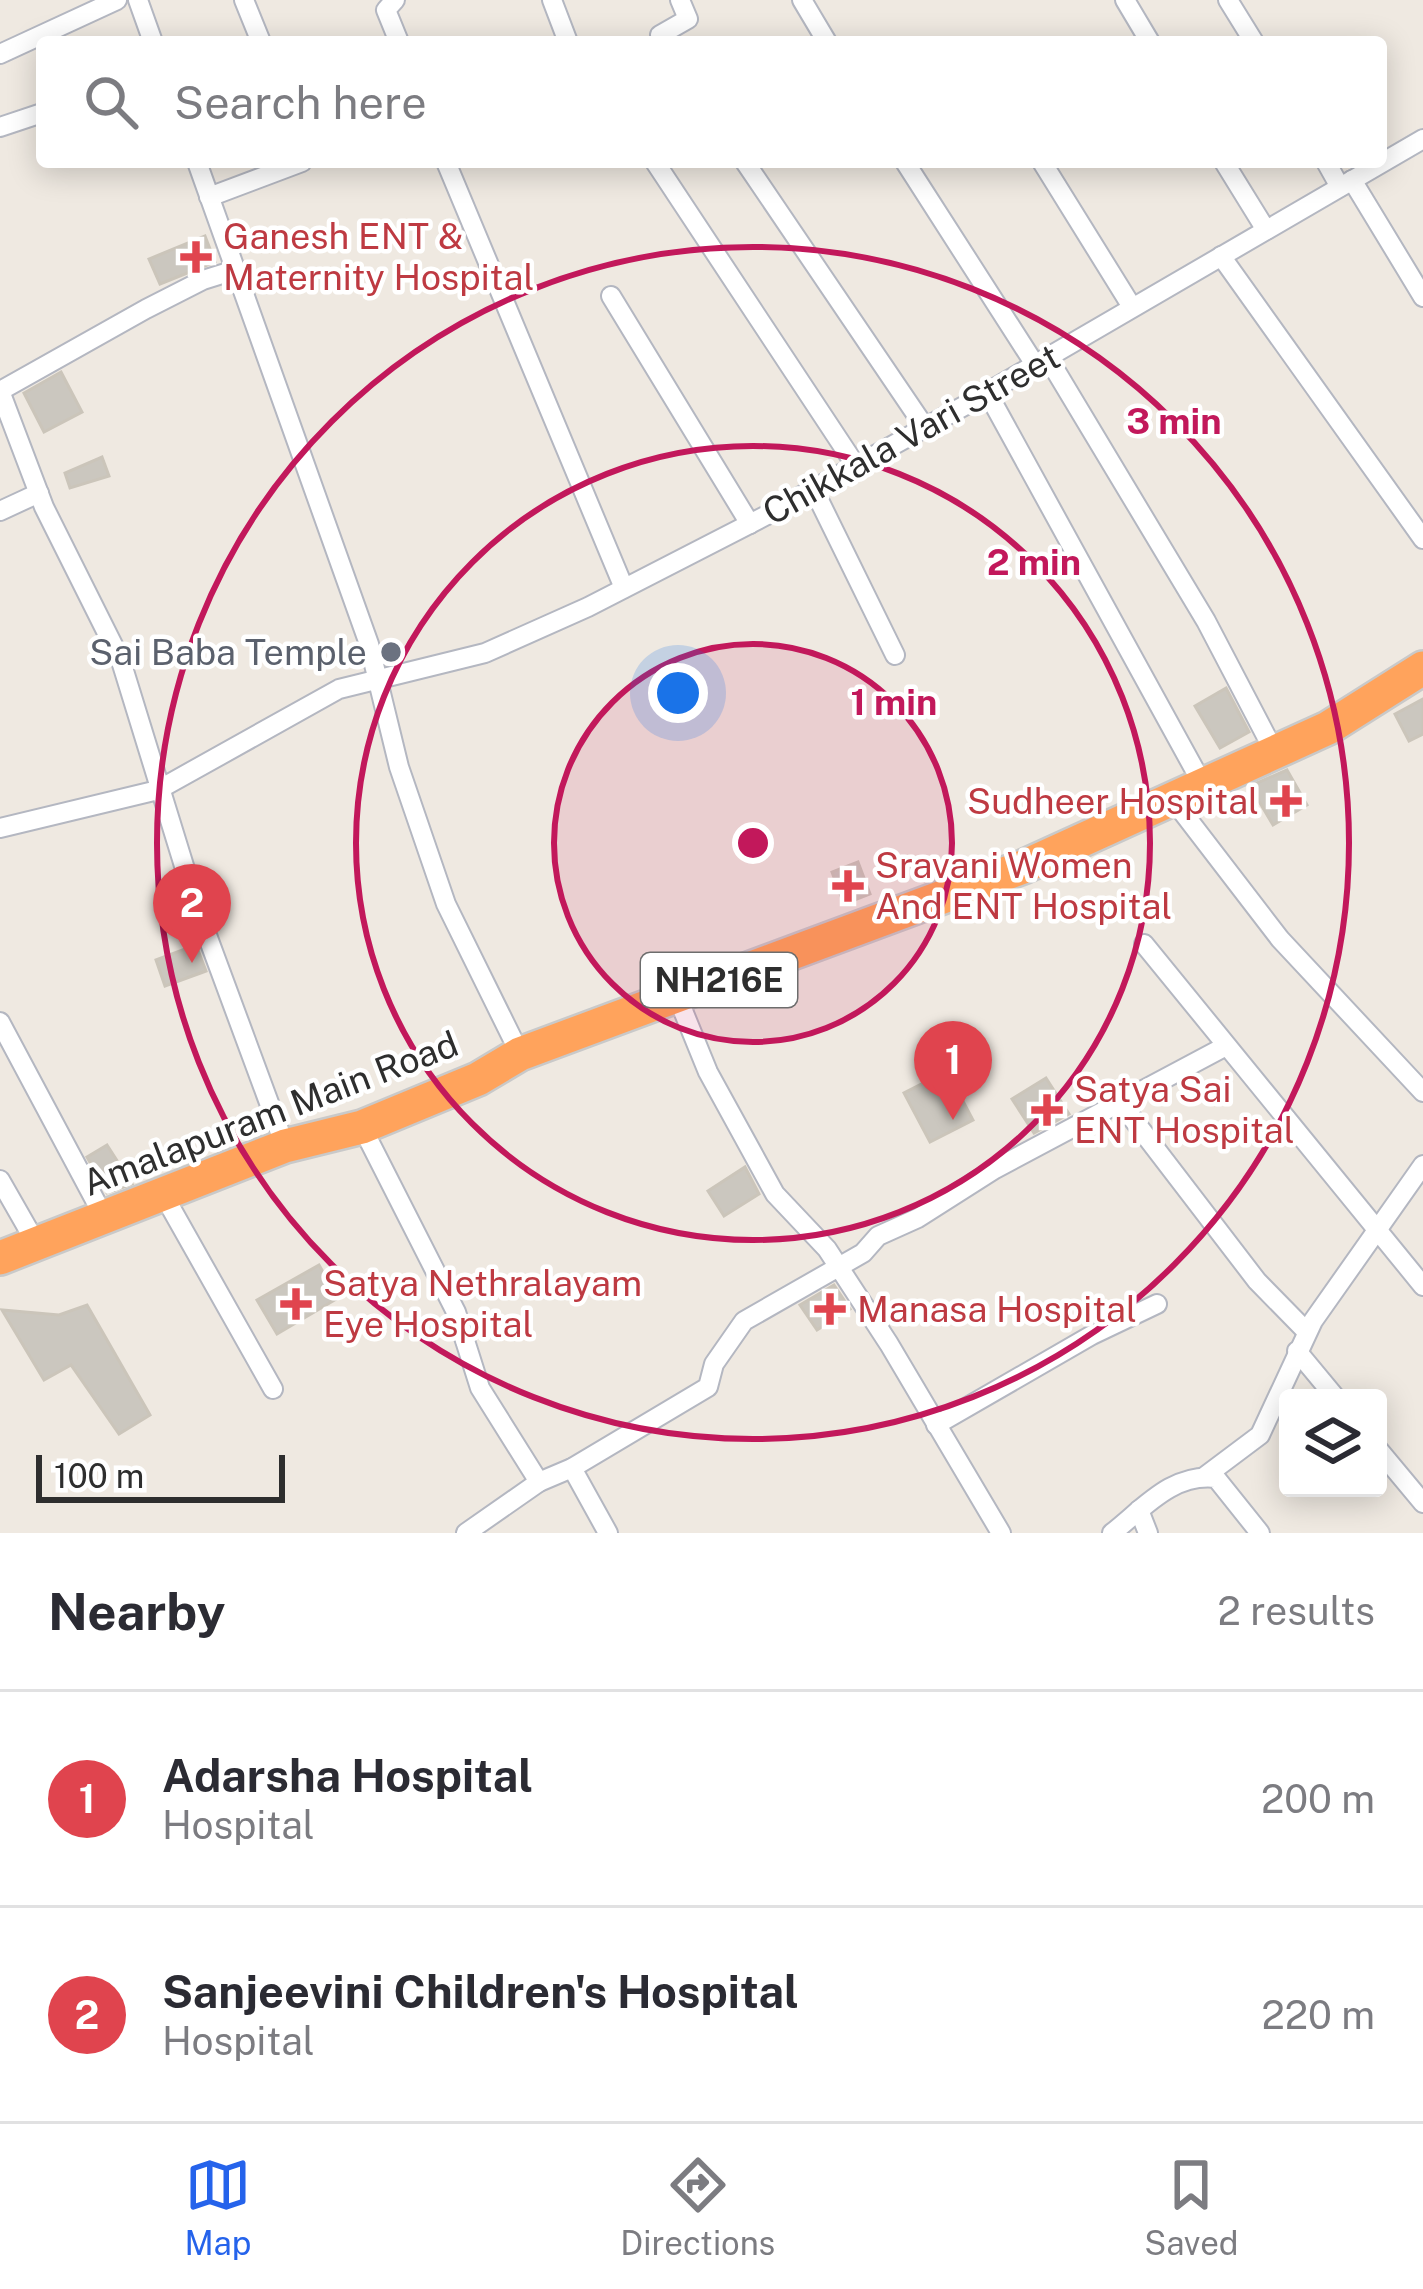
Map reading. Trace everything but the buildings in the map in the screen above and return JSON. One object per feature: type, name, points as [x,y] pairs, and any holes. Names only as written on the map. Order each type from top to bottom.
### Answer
[{"type":"highway","name":"Amalapuram Main Road","points":[[0,1258],[285,1145],[362,1127],[478,1079],[520,1054],[1023,867],[1328,728],[1423,668]]},
{"type":"street","points":[[39,36],[117,0]]},
{"type":"street","points":[[138,0],[151,36]]},
{"type":"street","points":[[244,0],[259,36]]},
{"type":"street","points":[[395,0],[386,10],[397,36]]},
{"type":"street","points":[[552,0],[566,36]]},
{"type":"street","points":[[661,36],[688,19],[680,0]]},
{"type":"street","points":[[802,0],[823,36]]},
{"type":"street","points":[[1125,0],[1146,36]]},
{"type":"street","points":[[1228,0],[1249,36]]},
{"type":"street","points":[[0,54],[36,37]]},
{"type":"street","points":[[0,128],[36,115]]},
{"type":"street","name":"Chikkala Vari Street","points":[[1387,160],[1423,139]]},
{"type":"street","points":[[199,168],[369,644],[399,767],[446,904],[520,1054]]},
{"type":"street","points":[[209,197],[286,168]]},
{"type":"street","points":[[449,168],[624,588]]},
{"type":"street","points":[[659,168],[856,466]]},
{"type":"street","points":[[749,168],[924,426]]},
{"type":"street","points":[[909,168],[1041,360],[1206,621],[1274,753]]},
{"type":"street","points":[[1046,168],[1132,308]]},
{"type":"street","points":[[1228,168],[1266,230]]},
{"type":"street","points":[[1332,168],[1423,297]]},
{"type":"street","name":"Chikkala Vari Street","points":[[0,828],[158,790],[339,688],[485,653],[624,588],[856,466],[1372,168]]},
{"type":"street","points":[[1221,256],[1423,539]]},
{"type":"street","points":[[235,270],[203,280],[146,309],[0,391],[39,493],[121,661],[139,710],[158,790],[285,1145]]},
{"type":"street","points":[[610,296],[750,524]]},
{"type":"street","points":[[987,392],[1188,793],[1280,939],[1423,1093]]},
{"type":"street","points":[[813,488],[895,655]]},
{"type":"street","points":[[0,511],[39,493]]},
{"type":"street","points":[[1144,944],[1423,1286]]},
{"type":"street","points":[[677,996],[724,1105],[775,1194],[827,1249],[1001,1533]]},
{"type":"street","points":[[0,1022],[104,1217]]},
{"type":"street","points":[[466,1533],[538,1482],[572,1468],[709,1387],[714,1364],[745,1321],[862,1253],[878,1236],[1226,1046]]},
{"type":"street","points":[[1119,1101],[1302,1341],[1331,1389]]},
{"type":"street","points":[[362,1127],[456,1312],[480,1388],[538,1482]]},
{"type":"street","points":[[1204,1477],[1260,1435],[1302,1341],[1423,1165]]},
{"type":"street","points":[[0,1180],[36,1244]]},
{"type":"street","points":[[163,1194],[273,1389]]},
{"type":"street","points":[[937,1425],[1092,1334],[1157,1304]]},
{"type":"street","points":[[1387,1460],[1423,1503]]},
{"type":"street","points":[[572,1468],[608,1533]]},
{"type":"street","points":[[1112,1533],[1175,1483],[1204,1477],[1216,1478],[1260,1533]]},
{"type":"street","points":[[1139,1510],[1148,1533]]},
{"type":"place","name":"Ganesh ENT & Maternity Hospital","points":[[196,257]]},
{"type":"place","name":"Sai Baba Temple","points":[[391,652]]},
{"type":"place","name":"Sudheer Hospital","points":[[1286,801]]},
{"type":"place","name":"Sravani Women And ENT Hospital","points":[[848,886]]},
{"type":"place","name":"Sanjeevini Children's Hospital","points":[[192,963]]},
{"type":"place","name":"Satya Sai ENT Hospital","points":[[1047,1110]]},
{"type":"place","name":"Adarsha Hospital","points":[[953,1120]]},
{"type":"place","name":"Satya Nethralayam Eye Hospital","points":[[296,1304]]},
{"type":"place","name":"Manasa Hospital","points":[[830,1309]]}]
